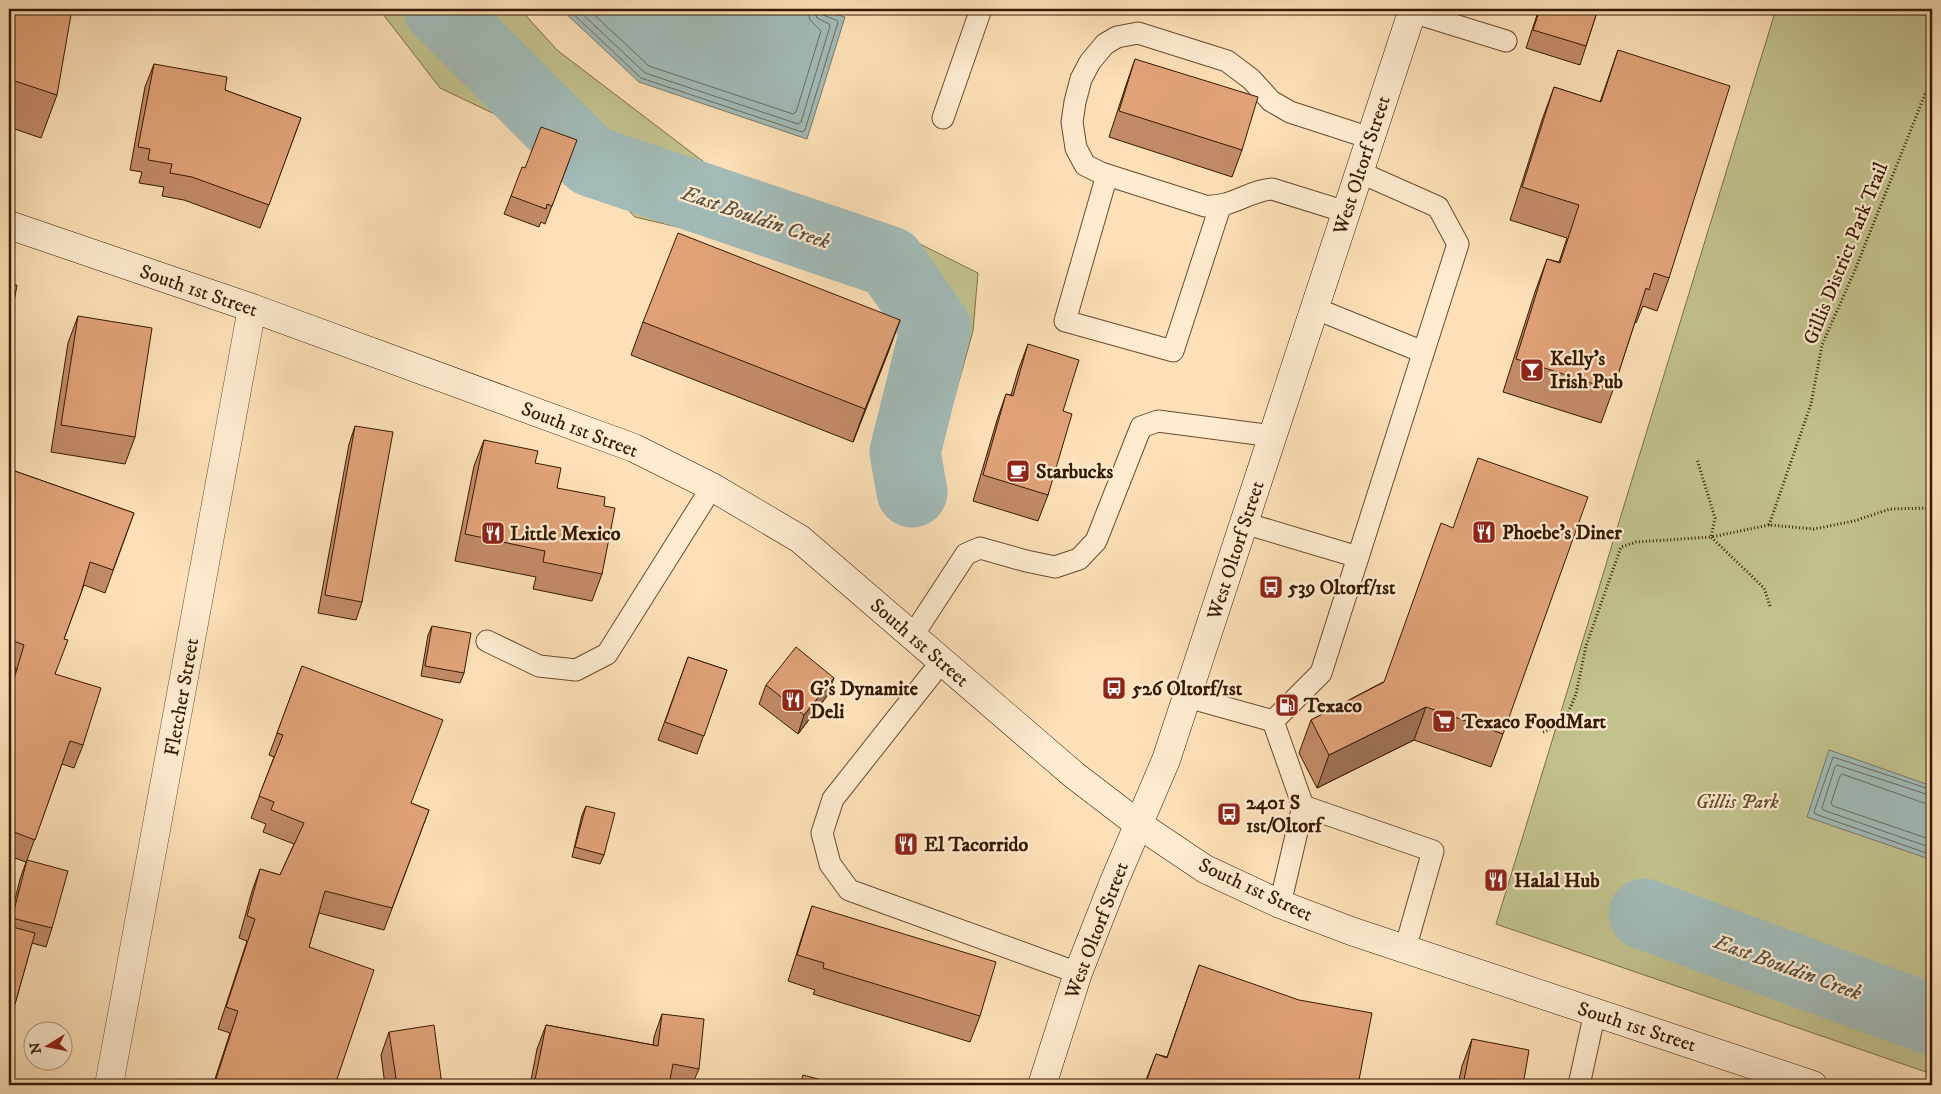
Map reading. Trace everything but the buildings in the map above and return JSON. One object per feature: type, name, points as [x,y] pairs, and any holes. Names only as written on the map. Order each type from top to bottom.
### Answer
[{"type":"main road","name":"West Oltorf Street","points":[[1042,1085],[1078,973],[1166,760],[1412,10]]},
{"type":"main road","name":"South 1st Street","points":[[9,225],[252,308],[634,448],[712,487],[800,540],[1074,775],[1138,824],[1205,869],[1280,904],[1405,949],[1814,1085]]},
{"type":"main road","name":"Fletcher Street","points":[[109,1085],[252,308]]},
{"type":"lane","points":[[944,118],[980,9]]},
{"type":"lane","points":[[1412,10],[1506,41]]},
{"type":"lane","points":[[1346,212],[1272,189],[1260,190],[1220,207],[1205,206],[1107,176],[1085,165],[1076,148],[1072,122],[1074,102],[1081,79],[1090,62],[1105,44],[1117,37],[1138,34],[1227,61],[1251,79],[1271,101],[1290,112],[1370,138]]},
{"type":"lane","points":[[1274,721],[1321,673],[1458,244],[1438,207],[1359,172]]},
{"type":"lane","points":[[1107,176],[1065,321],[1173,351],[1220,207]]},
{"type":"lane","points":[[1314,308],[1423,352]]},
{"type":"lane","points":[[913,635],[966,554],[980,548],[1026,561],[1055,566],[1080,559],[1096,541],[1141,427],[1158,421],[1273,436]]},
{"type":"lane","points":[[487,641],[539,666],[576,670],[607,654],[712,487]]},
{"type":"lane","points":[[1244,523],[1358,557]]},
{"type":"lane","points":[[942,661],[833,799],[822,833],[830,864],[849,890],[1078,973]]},
{"type":"lane","points":[[1186,701],[1274,721]]},
{"type":"lane","points":[[1274,721],[1302,806],[1280,904]]},
{"type":"lane","points":[[1302,806],[1433,851],[1405,949]]},
{"type":"lane","points":[[1579,1085],[1595,1012]]},
{"type":"path","name":"Gillis District Park Trail","points":[[1769,525],[1811,404],[1822,345],[1855,270],[1925,94],[1932,83]]},
{"type":"path","points":[[1697,459],[1715,518],[1711,537]]},
{"type":"path","points":[[1543,732],[1564,725],[1576,694],[1586,646],[1621,547],[1636,542],[1711,537],[1769,525],[1814,529],[1854,521],[1890,510],[1932,508]]},
{"type":"path","points":[[1711,537],[1764,588],[1770,606]]},
{"type":"green space","points":[[379,9],[520,9],[557,50],[717,172],[908,238],[978,273],[973,331],[931,481],[899,430],[918,340],[903,293],[878,274],[635,217],[566,148],[440,88]]},
{"type":"green space","name":"Gillis Park","points":[[1776,9],[1932,9],[1932,1074],[1496,924]]},
{"type":"water","points":[[561,9],[819,9],[845,17],[807,139],[639,82]]},
{"type":"water","points":[[1829,750],[1932,786],[1932,860],[1807,817]]},
{"type":"waterway","name":"East Bouldin Creek","points":[[439,9],[591,161],[890,262],[936,328],[905,452],[912,492]]},
{"type":"waterway","name":"East Bouldin Creek","points":[[1644,914],[1932,1020]]},
{"type":"place","name":"Kelly's Irish Pub","points":[[1532,370]]},
{"type":"place","name":"Starbucks","points":[[1018,471]]},
{"type":"place","name":"Phoebe's Diner","points":[[1484,532]]},
{"type":"place","name":"Little Mexico","points":[[493,533]]},
{"type":"place","name":"539 Oltorf/1st","points":[[1271,587]]},
{"type":"place","name":"526 Oltorf/1st","points":[[1114,688]]},
{"type":"place","name":"G's Dynamite Deli","points":[[793,700]]},
{"type":"place","name":"Texaco","points":[[1287,705]]},
{"type":"place","name":"Texaco FoodMart","points":[[1444,721]]},
{"type":"place","name":"2401 S 1st/Oltorf","points":[[1229,814]]},
{"type":"place","name":"El Tacorrido","points":[[906,844]]},
{"type":"place","name":"Halal Hub","points":[[1496,880]]}]
